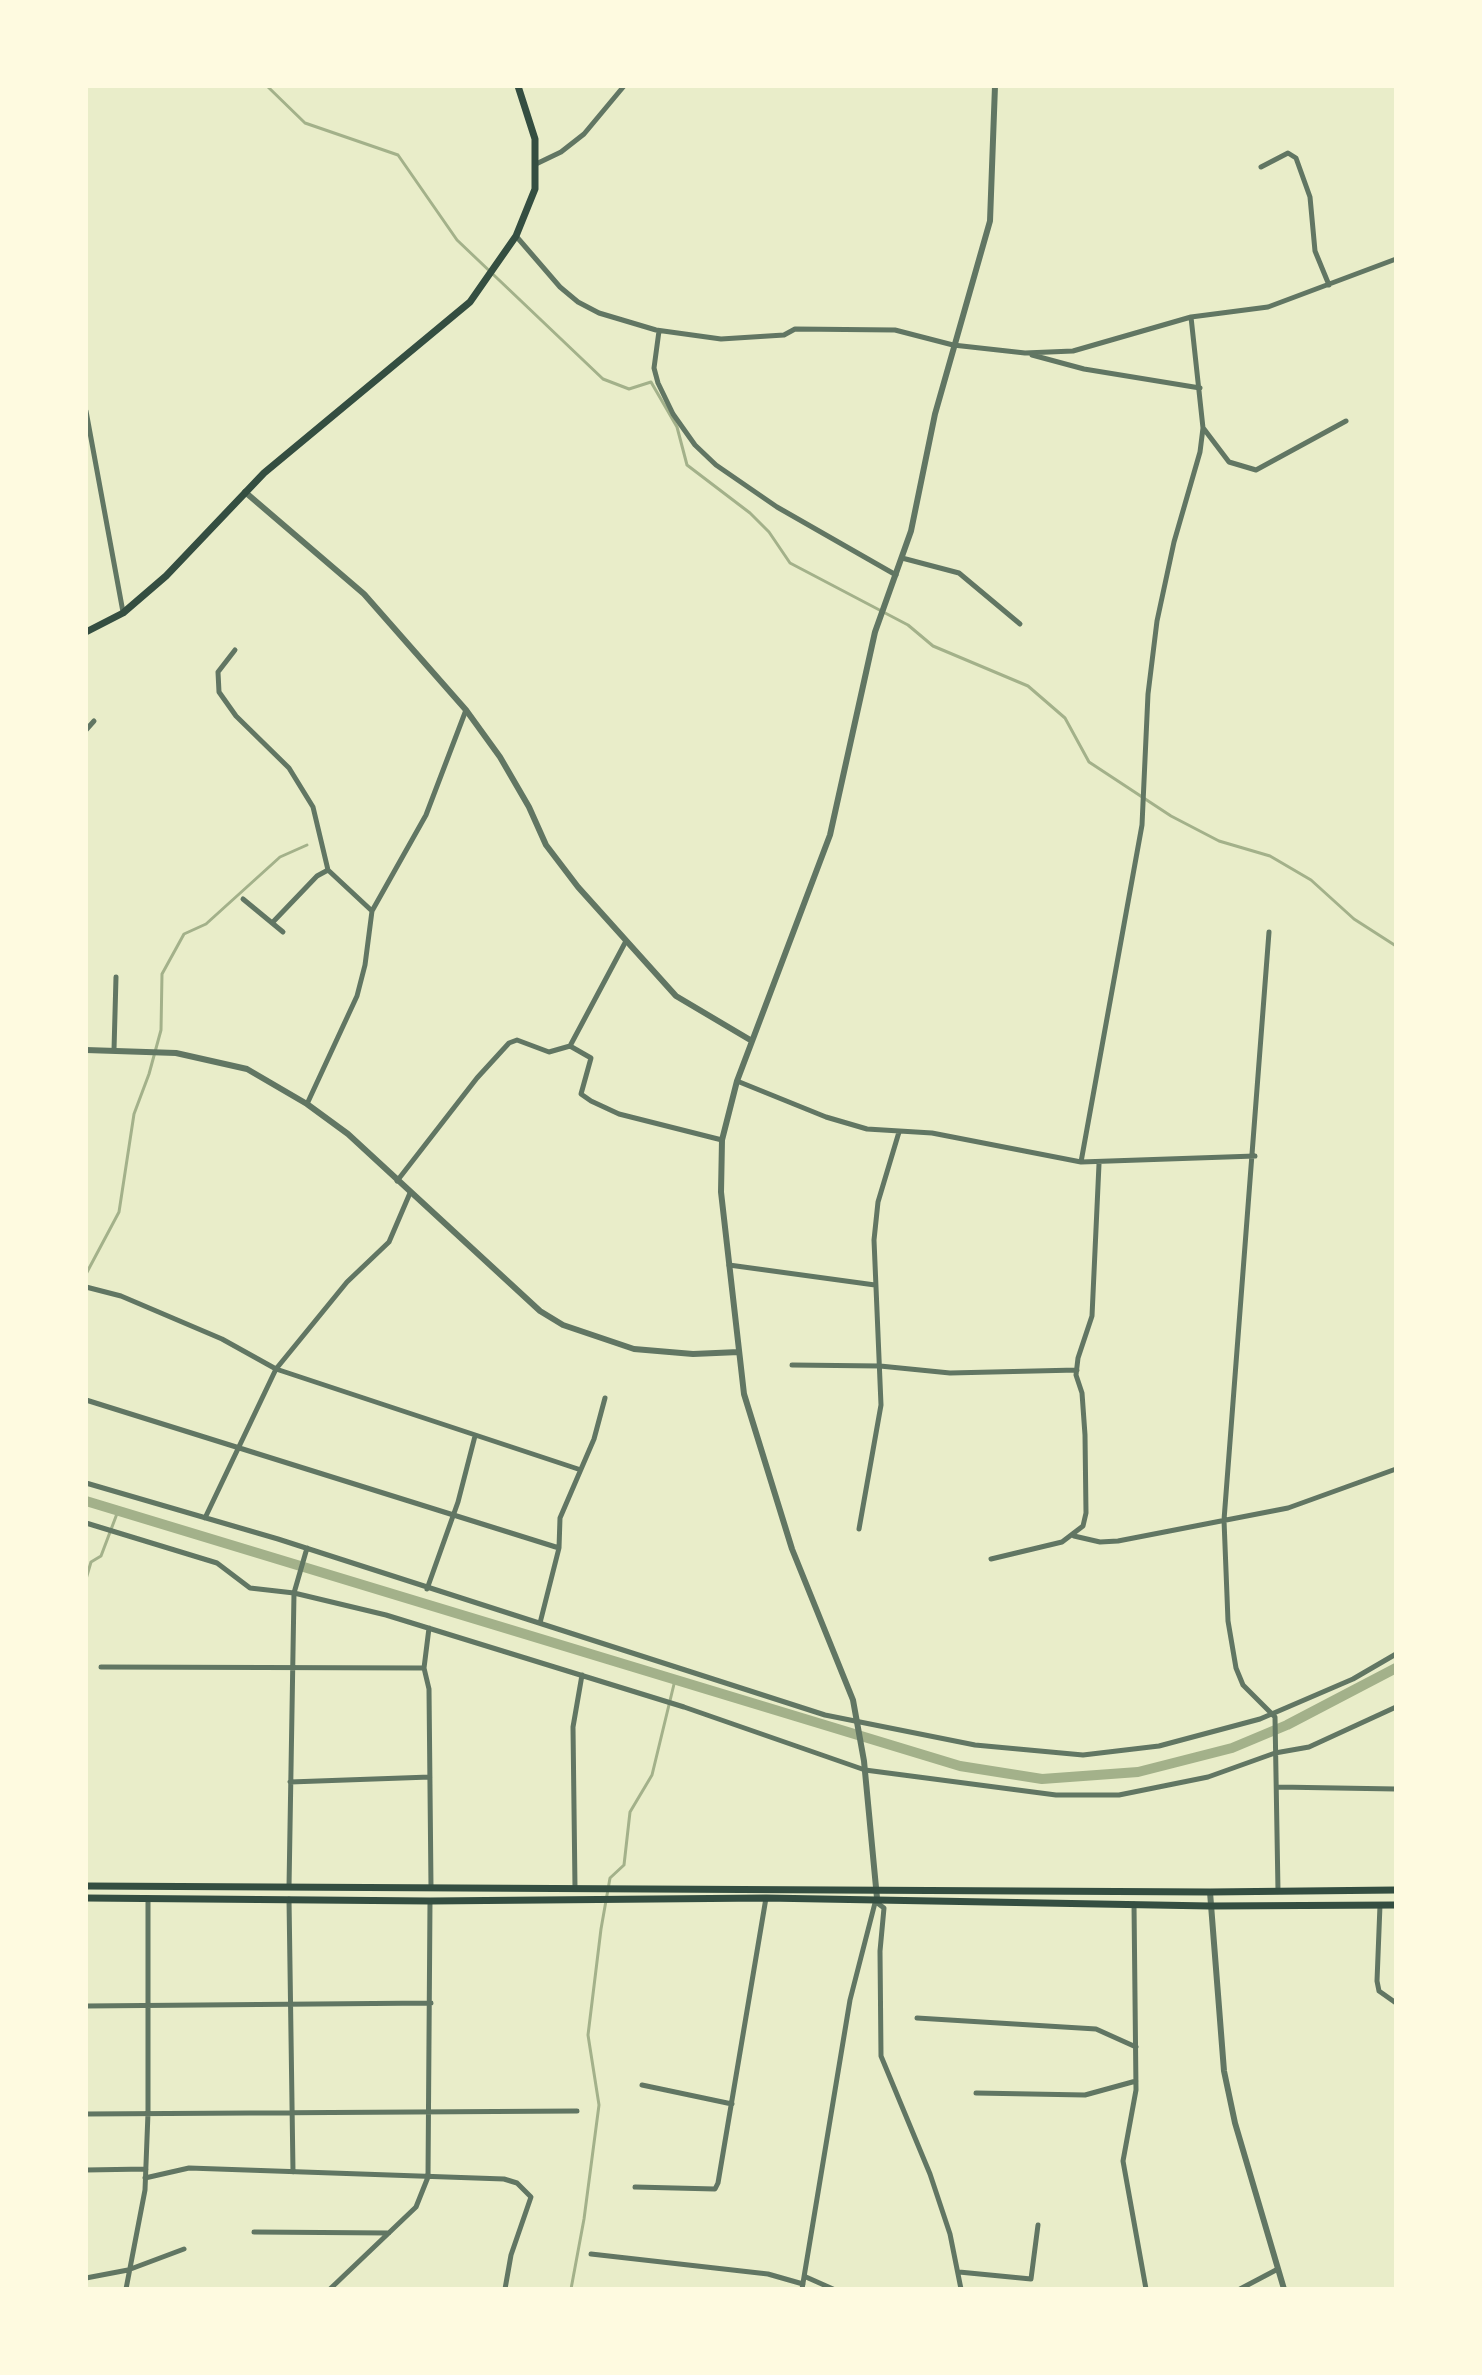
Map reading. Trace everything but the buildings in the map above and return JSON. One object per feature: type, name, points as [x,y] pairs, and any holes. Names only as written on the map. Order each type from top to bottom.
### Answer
[{"type":"main road","points":[[86,632],[123,613],[166,576],[245,492],[336,411],[450,321],[484,283],[516,236],[535,189],[535,139],[518,86]]},
{"type":"main road","points":[[86,1886],[575,1888],[1210,1906],[1396,1905]]},
{"type":"main road","points":[[86,1898],[430,1901],[1396,1890]]},
{"type":"street","points":[[536,164],[584,134],[624,86]]},
{"type":"street","points":[[591,2254],[768,2274],[803,2287],[850,2000],[877,1896],[859,1726],[765,1468],[744,1394],[721,1192],[722,1140],[737,1081],[830,835],[875,632],[902,558],[953,345],[992,213],[995,86]]},
{"type":"street","points":[[1261,167],[1288,153],[1296,158],[1310,197],[1315,251],[1329,285]]},
{"type":"street","points":[[516,236],[560,287],[578,302],[599,313],[659,331],[721,339],[784,335],[795,329],[895,330],[953,345],[1025,353],[1073,351],[1191,317],[1268,307],[1396,259]]},
{"type":"street","points":[[1081,1162],[1146,798],[1148,694],[1157,621],[1174,542],[1200,452],[1203,428],[1191,317]]},
{"type":"street","points":[[659,331],[654,368],[658,383],[673,414],[695,445],[716,465],[777,507],[896,575]]},
{"type":"street","points":[[1025,353],[1084,369],[1200,388]]},
{"type":"street","points":[[86,411],[123,613]]},
{"type":"street","points":[[1203,428],[1229,462],[1256,470],[1346,421]]},
{"type":"street","points":[[245,492],[364,594],[466,710],[507,770],[546,845],[578,887],[676,996],[752,1041]]},
{"type":"street","points":[[902,558],[959,573],[1020,624]]},
{"type":"street","points":[[235,650],[218,672],[219,692],[244,724],[289,768],[313,807],[328,870],[372,911]]},
{"type":"street","points":[[307,1104],[357,996],[365,965],[372,911],[426,815],[466,710]]},
{"type":"street","points":[[86,730],[94,721]]},
{"type":"street","points":[[272,923],[317,876],[328,870]]},
{"type":"street","points":[[243,899],[283,932]]},
{"type":"street","points":[[1269,932],[1255,1156],[1224,1520],[1228,1621],[1236,1668],[1243,1685],[1274,1715],[1278,1891]]},
{"type":"street","points":[[570,1046],[627,940]]},
{"type":"street","points":[[114,1050],[116,977]]},
{"type":"street","points":[[397,1181],[468,1088],[509,1043],[517,1040],[549,1052],[570,1046],[591,1058],[581,1094],[591,1101],[665,1128],[722,1140]]},
{"type":"street","points":[[86,1050],[162,1052],[247,1069],[307,1104],[348,1134],[540,1311],[563,1325],[634,1349],[670,1353],[739,1352]]},
{"type":"street","points":[[737,1081],[826,1117],[867,1129],[932,1133],[1081,1162],[1099,1164],[1255,1156]]},
{"type":"street","points":[[859,1529],[879,1432],[880,1366],[875,1285],[878,1202],[899,1132]]},
{"type":"street","points":[[991,1559],[1039,1549],[1074,1536],[1083,1526],[1086,1513],[1085,1435],[1077,1370],[1092,1316],[1099,1164]]},
{"type":"street","points":[[205,1518],[276,1369],[347,1282],[389,1242],[410,1193]]},
{"type":"street","points":[[729,1265],[875,1285]]},
{"type":"street","points":[[86,1287],[121,1296],[222,1339],[276,1369],[578,1469]]},
{"type":"street","points":[[792,1365],[880,1366],[950,1373],[1077,1370]]},
{"type":"street","points":[[540,1623],[559,1548],[560,1518],[578,1469],[594,1439],[605,1398]]},
{"type":"street","points":[[86,1400],[236,1450],[559,1548]]},
{"type":"street","points":[[427,1589],[458,1502],[475,1436]]},
{"type":"street","points":[[1074,1536],[1100,1542],[1118,1541],[1288,1508],[1396,1469]]},
{"type":"street","points":[[86,1483],[540,1623],[859,1726],[975,1745],[1083,1755],[1159,1746],[1274,1715],[1353,1679],[1396,1654]]},
{"type":"street","points":[[86,1523],[217,1563],[250,1588],[294,1590],[429,1628],[582,1675],[865,1770],[1087,1798],[1183,1783],[1276,1752],[1309,1747],[1339,1736],[1396,1707]]},
{"type":"street","points":[[289,1887],[294,1590],[306,1551]]},
{"type":"street","points":[[429,1628],[424,1668],[429,1689],[431,1887]]},
{"type":"street","points":[[101,1667],[424,1668]]},
{"type":"street","points":[[575,1888],[573,1727],[582,1675]]},
{"type":"street","points":[[290,1782],[430,1777]]},
{"type":"street","points":[[1278,1787],[1396,1789]]},
{"type":"street","points":[[1210,1892],[1219,2037],[1227,2085],[1276,2270],[1284,2289]]},
{"type":"street","points":[[877,1896],[884,1908],[880,1951],[881,2056],[930,2174],[959,2272],[961,2289]]},
{"type":"street","points":[[126,2289],[146,2169],[148,1898]]},
{"type":"street","points":[[635,2187],[715,2189],[766,1898]]},
{"type":"street","points":[[289,1899],[293,2172]]},
{"type":"street","points":[[330,2289],[422,2200],[428,2177],[430,1901]]},
{"type":"street","points":[[1134,1904],[1136,2081],[1123,2161],[1124,2185],[1146,2289]]},
{"type":"street","points":[[1380,1905],[1377,1981],[1379,1991],[1396,2003]]},
{"type":"street","points":[[86,2006],[431,2003]]},
{"type":"street","points":[[917,2018],[1096,2029],[1136,2047]]},
{"type":"street","points":[[976,2093],[1085,2095],[1136,2081]]},
{"type":"street","points":[[642,2085],[732,2104]]},
{"type":"street","points":[[86,2114],[577,2111]]},
{"type":"street","points":[[145,2178],[189,2168],[504,2179],[527,2191],[531,2197],[511,2255],[505,2289]]},
{"type":"street","points":[[86,2170],[146,2169]]},
{"type":"street","points":[[959,2272],[1031,2279],[1038,2225]]},
{"type":"street","points":[[254,2232],[375,2230],[390,2234]]},
{"type":"street","points":[[86,2278],[128,2270],[184,2249]]},
{"type":"street","points":[[1240,2289],[1276,2270]]},
{"type":"street","points":[[806,2277],[833,2289]]},
{"type":"waterway","points":[[267,86],[305,123],[398,155],[457,240],[603,379],[629,389],[651,382],[677,427],[687,465],[750,513],[769,532],[790,563],[908,625],[933,646],[1028,686],[1065,718],[1089,762],[1171,816],[1219,841],[1270,856],[1311,880],[1354,919],[1396,946]]},
{"type":"waterway","points":[[86,1274],[119,1212],[134,1114],[161,1030],[162,974],[184,934],[206,924],[280,857],[307,845]]},
{"type":"waterway","points":[[86,1501],[960,1766],[1042,1779],[1138,1772],[1232,1748],[1287,1725],[1396,1668]]},
{"type":"waterway","points":[[86,1579],[91,1562],[101,1556],[118,1511]]},
{"type":"waterway","points":[[571,2289],[599,2105],[588,2035],[601,1929],[610,1878],[624,1865],[630,1812],[652,1775],[675,1680]]}]
